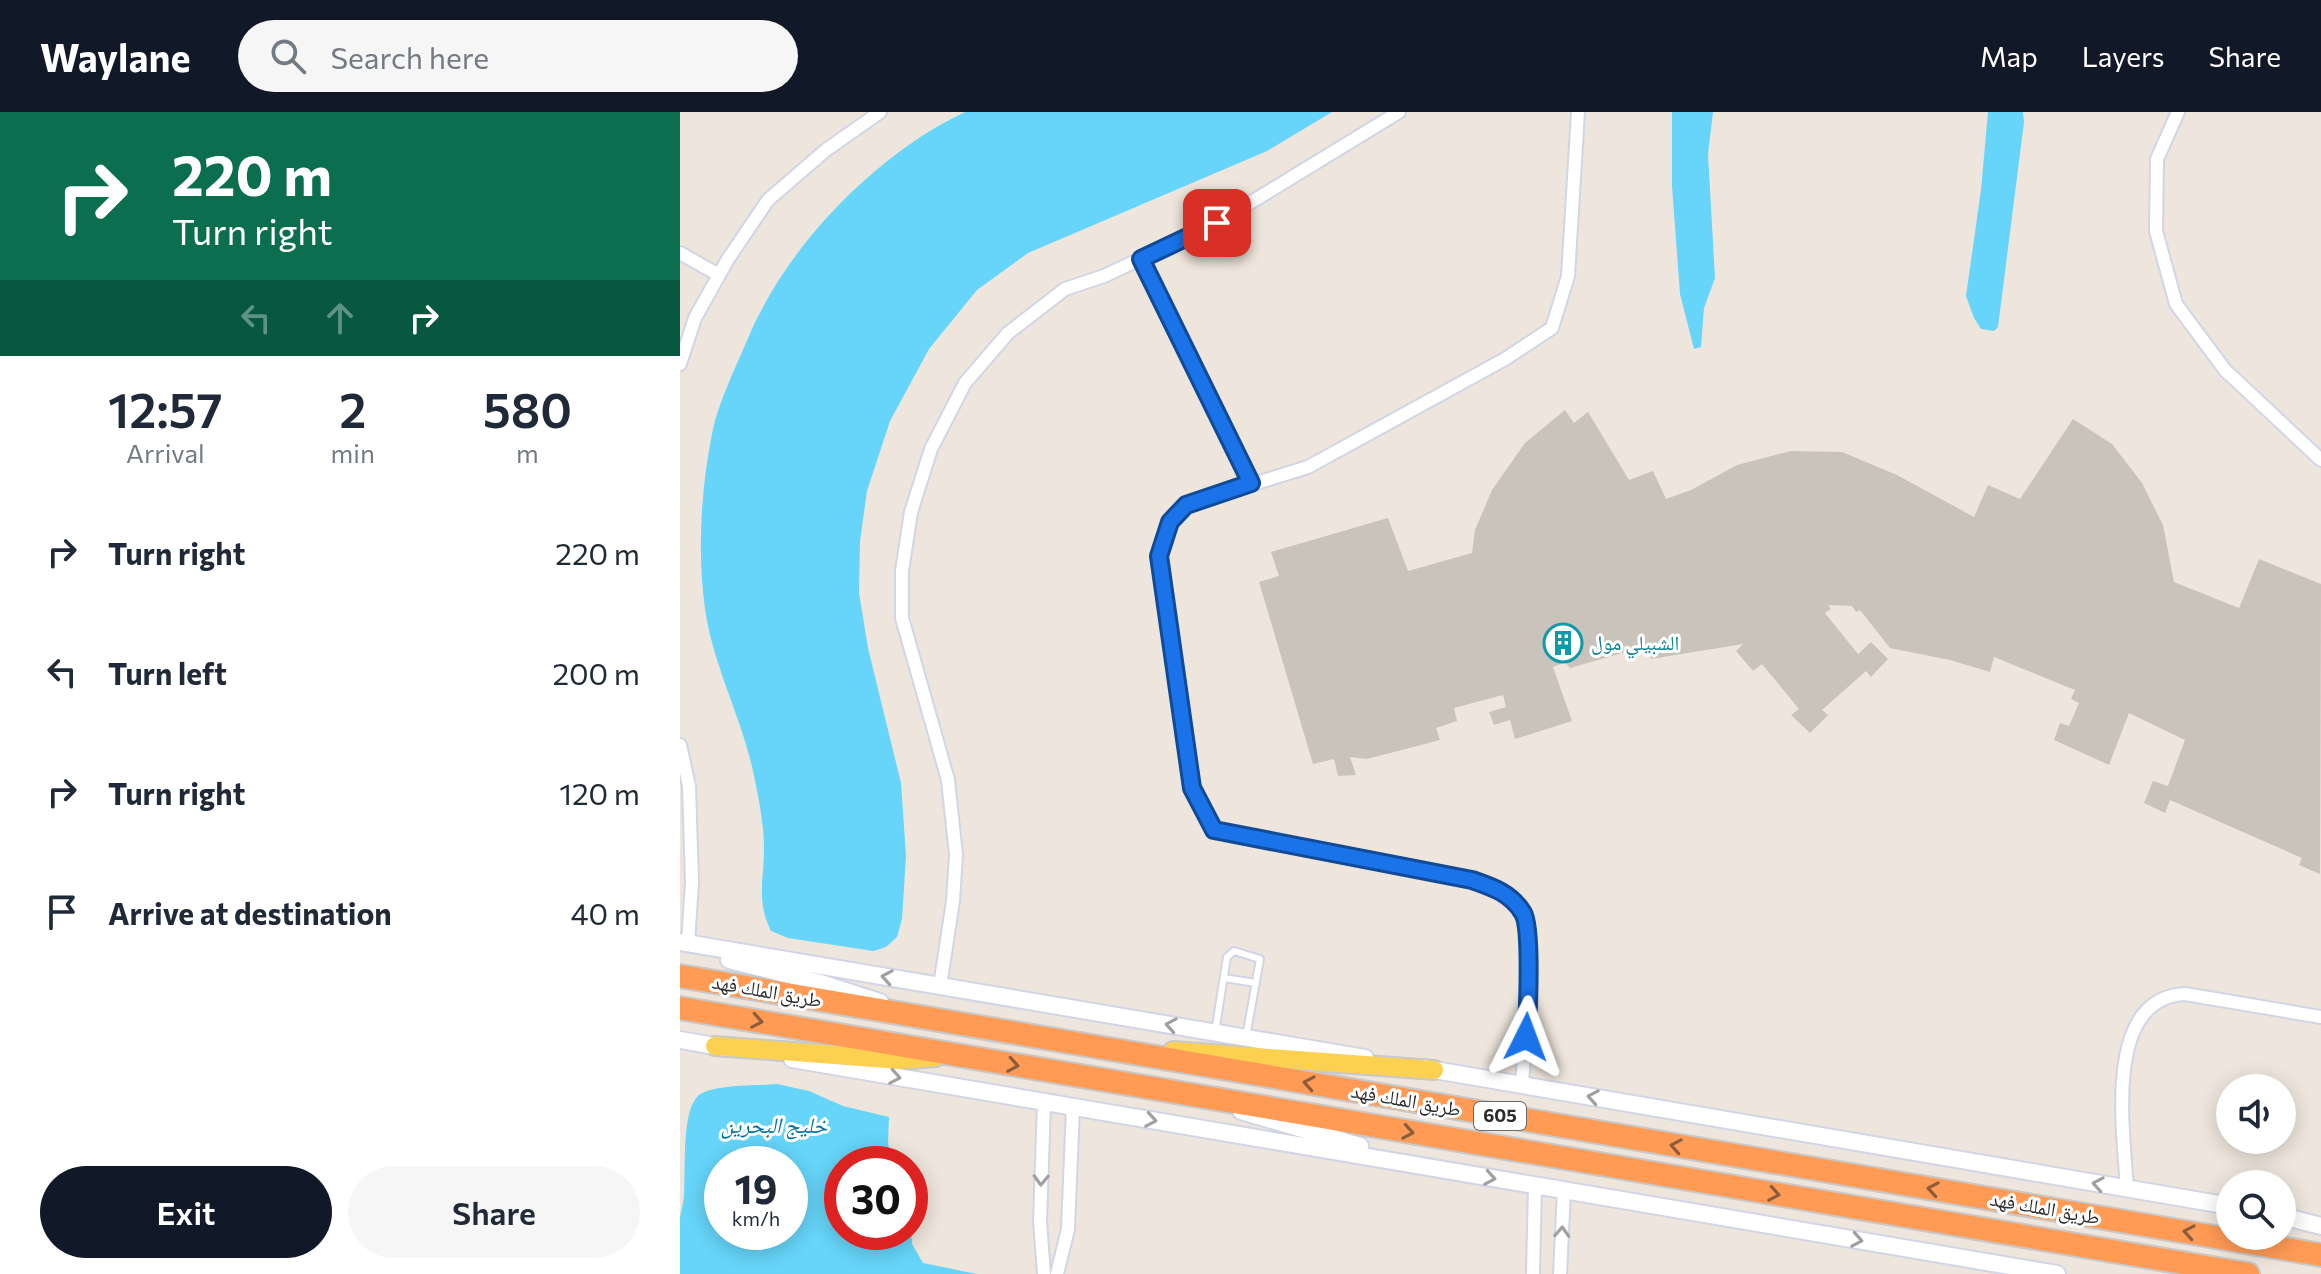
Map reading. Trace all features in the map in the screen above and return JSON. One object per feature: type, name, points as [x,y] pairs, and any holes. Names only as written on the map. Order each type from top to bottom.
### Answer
[{"type":"highway","name":"طريق الملك فهد","points":[[680,976],[2321,1255]]},
{"type":"highway","name":"طريق الملك فهد","points":[[680,1008],[2248,1274]]},
{"type":"main road","points":[[683,944],[2216,1204]]},
{"type":"main road","points":[[683,944],[824,984],[931,1019]]},
{"type":"main road","points":[[680,1040],[2057,1274]]},
{"type":"main road","points":[[1084,1045],[1434,1070]]},
{"type":"main road","points":[[715,1046],[899,1060],[958,1055]]},
{"type":"main road","points":[[1194,1095],[1281,1125],[1461,1173]]},
{"type":"main road","points":[[2296,1218],[2321,1224]]},
{"type":"street","points":[[680,364],[695,318],[768,200],[826,150],[880,112]]},
{"type":"street","points":[[940,986],[953,901],[956,855],[948,780],[902,618],[902,571],[911,512],[931,449],[965,383],[1008,333],[1065,289],[1104,276],[1217,223],[1399,112]]},
{"type":"street","points":[[1522,1084],[1528,1013],[1527,938],[1524,914],[1504,891],[1472,880],[1214,830],[1192,788],[1159,556],[1170,522],[1186,505],[1308,467],[1505,359],[1552,328],[1568,276],[1578,112]]},
{"type":"street","points":[[2178,112],[2157,159],[2156,202],[2156,231],[2176,304],[2225,370],[2321,460]]},
{"type":"street","points":[[680,253],[719,275]]},
{"type":"street","points":[[1141,259],[1251,483]]},
{"type":"street","points":[[680,745],[689,786],[692,882],[683,944]]},
{"type":"street","points":[[2127,1189],[2122,1089],[2129,1042],[2139,1016],[2169,995],[2185,994],[2321,1017]]},
{"type":"street","points":[[1044,1102],[1040,1221],[1044,1274]]},
{"type":"street","points":[[1057,1274],[1068,1229],[1073,1107]]},
{"type":"street","points":[[1533,1274],[1535,1185]]},
{"type":"street","points":[[1560,1274],[1564,1190]]},
{"type":"lane","points":[[1215,1032],[1227,957],[1234,951],[1260,959],[1246,1038]]},
{"type":"lane","points":[[1224,978],[1256,983]]},
{"type":"water","points":[[965,112],[1332,112],[1267,151],[1028,253],[977,290],[929,349],[890,421],[867,491],[860,541],[859,593],[868,648],[901,783],[906,856],[902,919],[897,937],[886,947],[873,951],[788,938],[771,931],[766,920],[762,890],[764,839],[757,790],[748,751],[714,650],[705,609],[701,564],[702,519],[713,429],[724,394],[755,323],[798,252],[822,223],[876,170],[935,128]]},
{"type":"water","points":[[1672,112],[1713,112],[1708,154],[1715,278],[1704,308],[1701,347],[1694,349],[1680,294],[1672,186]]},
{"type":"water","points":[[1988,112],[2023,112],[2024,122],[1998,327],[1994,331],[1981,329],[1966,296]]},
{"type":"water","name":"خليج البحرين","points":[[777,1084],[809,1091],[843,1106],[889,1117],[889,1146],[824,1146],[824,1250],[915,1250],[923,1263],[977,1274],[680,1274],[680,1218],[689,1115],[698,1096],[704,1092],[736,1086]]},
{"type":"building","name":"الشبيلي مول","points":[[1565,410],[1574,423],[1588,412],[1629,480],[1653,471],[1666,499],[1691,490],[1737,465],[1791,451],[1842,452],[1897,475],[1974,517],[1988,485],[2020,499],[2073,419],[2112,444],[2142,483],[2163,525],[2174,582],[2239,608],[2259,559],[2321,584],[2320,874],[2299,865],[2302,858],[2170,800],[2165,813],[2144,803],[2153,781],[2168,786],[2185,740],[2129,713],[2109,765],[2054,740],[2060,723],[2069,726],[2079,703],[2071,699],[2075,690],[1994,657],[1990,672],[1890,648],[1860,610],[1856,612],[1852,606],[1828,605],[1831,609],[1825,613],[1858,654],[1871,642],[1888,659],[1871,677],[1866,671],[1822,710],[1828,715],[1810,733],[1791,715],[1799,709],[1762,664],[1753,671],[1736,651],[1743,644],[1651,659],[1647,646],[1570,668],[1565,662],[1553,667],[1572,721],[1515,739],[1510,720],[1494,725],[1489,712],[1506,707],[1503,695],[1454,708],[1457,721],[1436,728],[1440,740],[1367,759],[1350,757],[1356,775],[1338,776],[1334,759],[1313,764],[1259,582],[1279,576],[1271,552],[1388,518],[1408,571],[1472,553],[1475,530],[1492,490],[1525,443]]},
{"type":"place","name":"الشبيلي مول","points":[[1563,643]]},
{"type":"route","points":[[1217,223],[1141,259],[1251,483],[1186,505],[1170,522],[1159,556],[1192,788],[1214,830],[1472,880],[1504,891],[1524,914],[1527,938],[1526,1037]]}]
